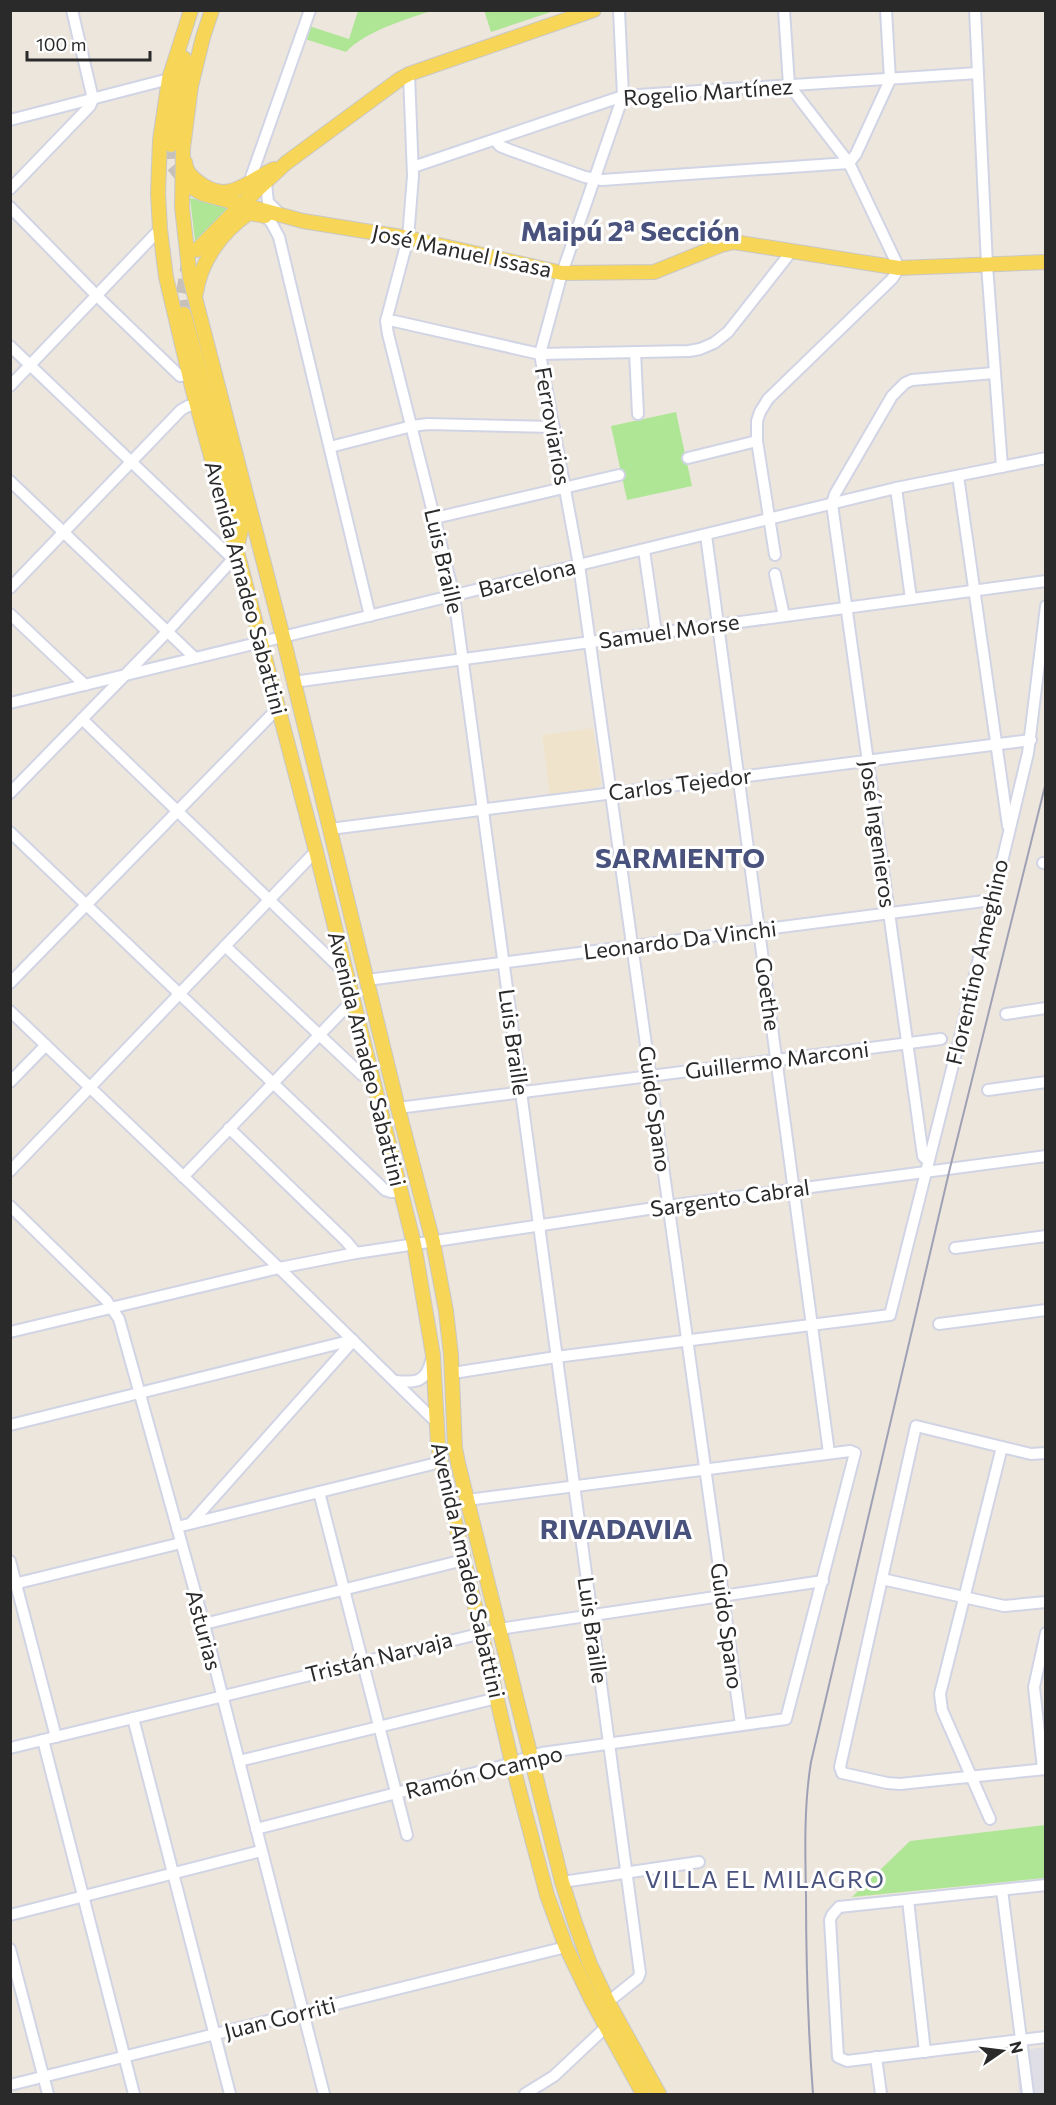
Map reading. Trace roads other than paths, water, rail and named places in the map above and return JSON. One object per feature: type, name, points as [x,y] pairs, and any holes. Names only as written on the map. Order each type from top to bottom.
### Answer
[{"type":"main road","name":"Avenida Amadeo Sabattini","points":[[191,10],[169,79],[160,140],[158,193],[160,229],[169,295],[236,556],[316,851],[414,1244],[433,1355],[436,1423],[441,1462],[512,1764],[551,1906],[566,1947],[634,2064],[660,2094]]},
{"type":"main road","points":[[200,10],[180,75],[177,146],[189,175],[203,186],[229,192],[236,191],[286,163],[409,74],[594,10]]},
{"type":"main road","name":"Avenida Amadeo Sabattini","points":[[212,10],[203,37],[177,146],[187,256],[195,300],[283,637],[433,1242],[446,1311],[453,1373],[455,1448],[467,1500],[562,1882],[584,1948],[608,2002],[613,2030]]},
{"type":"main road","points":[[197,250],[286,163]]},
{"type":"main road","name":"José Manuel Issasa","points":[[194,189],[203,194],[276,216],[408,238],[562,273],[654,272],[734,242],[899,268],[1046,261]]},
{"type":"main road","points":[[195,300],[204,263],[236,222],[249,213],[276,216]]},
{"type":"main road","points":[[184,314],[238,513],[241,530],[236,556]]},
{"type":"main road","name":"Avenida Amadeo Sabattini","points":[[634,2064],[643,2094]]},
{"type":"street","points":[[10,189],[90,106],[93,99],[72,10]]},
{"type":"street","points":[[249,183],[310,10]]},
{"type":"street","name":"Ferroviarios","points":[[579,565],[540,354],[562,273],[623,96],[619,10]]},
{"type":"street","points":[[775,555],[757,441],[757,422],[760,412],[768,399],[892,279],[899,268],[849,163],[789,85],[784,10]]},
{"type":"street","points":[[495,140],[500,146],[510,150],[593,179],[849,163],[856,154],[890,80],[886,10]]},
{"type":"street","points":[[975,10],[987,265],[1002,467]]},
{"type":"street","name":"Luis Braille","points":[[409,74],[413,167],[408,238],[386,321],[454,596],[640,1973],[638,1978],[608,2002]]},
{"type":"street","name":"Rogelio Martínez","points":[[413,167],[623,96],[978,74]]},
{"type":"street","points":[[10,120],[169,79]]},
{"type":"street","points":[[261,151],[264,165],[272,167],[286,163]]},
{"type":"street","points":[[266,183],[268,202],[283,225],[279,237]]},
{"type":"street","points":[[10,207],[180,376],[189,375]]},
{"type":"street","points":[[276,216],[271,222],[279,237],[370,616]]},
{"type":"street","points":[[10,386],[160,229]]},
{"type":"street","points":[[386,321],[540,354],[688,351],[714,343],[728,332],[791,252]]},
{"type":"street","points":[[10,346],[236,556],[167,632],[10,793]]},
{"type":"street","points":[[635,352],[638,414]]},
{"type":"street","points":[[832,504],[835,494],[892,396],[905,383],[920,379],[994,373]]},
{"type":"street","points":[[10,588],[181,410],[197,405]]},
{"type":"street","points":[[330,447],[428,424],[554,427]]},
{"type":"street","points":[[688,458],[757,441]]},
{"type":"street","name":"Barcelona","points":[[10,703],[896,488],[1046,458]]},
{"type":"street","points":[[435,518],[619,475]]},
{"type":"street","points":[[958,476],[1009,832]]},
{"type":"street","points":[[10,481],[195,658]]},
{"type":"street","points":[[896,488],[910,599]]},
{"type":"street","name":"José Ingenieros","points":[[832,504],[923,1156],[927,1166]]},
{"type":"street","name":"Goethe","points":[[706,535],[829,1454]]},
{"type":"street","points":[[644,550],[656,633]]},
{"type":"street","name":"Guido Spano","points":[[579,565],[741,1725]]},
{"type":"street","points":[[775,574],[784,616]]},
{"type":"street","name":"Samuel Morse","points":[[293,682],[1046,581]]},
{"type":"street","name":"Florentino Ameghino","points":[[812,1325],[890,1315],[1031,740],[1046,606]]},
{"type":"street","points":[[10,614],[85,685]]},
{"type":"street","points":[[10,983],[278,708]]},
{"type":"street","points":[[82,719],[345,973]]},
{"type":"street","name":"Carlos Tejedor","points":[[330,829],[1031,740]]},
{"type":"street","points":[[10,832],[386,1190],[401,1192]]},
{"type":"street","points":[[10,1171],[316,851]]},
{"type":"street","name":"Leonardo Da Vinchi","points":[[367,980],[992,900]]},
{"type":"street","points":[[225,946],[362,1074],[372,1079]]},
{"type":"street","points":[[183,1176],[352,1001]]},
{"type":"street","points":[[1006,1014],[1046,1008]]},
{"type":"street","points":[[10,1011],[396,1381],[436,1423]]},
{"type":"street","name":"Guillermo Marconi","points":[[398,1108],[941,1039]]},
{"type":"street","points":[[10,1082],[46,1045]]},
{"type":"street","points":[[988,1090],[1046,1082]]},
{"type":"street","points":[[229,1128],[356,1253]]},
{"type":"street","name":"Sargento Cabral","points":[[10,1332],[279,1268],[356,1253],[794,1189],[927,1166],[1046,1156]]},
{"type":"street","name":"Asturias","points":[[10,1206],[113,1308],[119,1319],[204,1624],[324,2094]]},
{"type":"street","points":[[955,1248],[1046,1236]]},
{"type":"street","points":[[939,1324],[1046,1310]]},
{"type":"street","points":[[453,1373],[556,1357],[812,1325]]},
{"type":"street","points":[[10,1425],[353,1340]]},
{"type":"street","points":[[192,1522],[353,1340]]},
{"type":"street","points":[[396,1381],[408,1382],[421,1379],[429,1371],[433,1355]]},
{"type":"street","points":[[1046,1453],[1031,1454],[915,1426],[841,1758],[842,1773],[887,1784],[1044,1769],[1034,1687],[1046,1634]]},
{"type":"street","points":[[990,1819],[940,1702],[940,1694],[1002,1447]]},
{"type":"street","points":[[467,1500],[850,1451],[855,1453],[823,1581]]},
{"type":"street","points":[[177,1527],[441,1462]]},
{"type":"street","points":[[319,1492],[407,1835]]},
{"type":"street","points":[[13,1584],[181,1543]]},
{"type":"street","points":[[204,1624],[464,1560]]},
{"type":"street","points":[[10,1561],[13,1584],[56,1737]]},
{"type":"street","points":[[882,1580],[1004,1606],[1046,1602]]},
{"type":"street","name":"Tristán Narvaja","points":[[10,1748],[480,1632],[823,1581]]},
{"type":"street","name":"Ramón Ocampo","points":[[256,1829],[512,1764],[532,1756],[786,1719],[823,1581]]},
{"type":"street","points":[[239,1761],[496,1698]]},
{"type":"street","points":[[133,1718],[230,2094]]},
{"type":"street","points":[[43,1740],[134,2094]]},
{"type":"street","points":[[10,1915],[261,1851]]},
{"type":"street","points":[[562,1882],[699,1862]]},
{"type":"street","points":[[1046,1885],[839,1907],[830,1920],[838,2058],[847,2061],[1046,2037]]},
{"type":"street","points":[[1002,1890],[1028,2094]]},
{"type":"street","points":[[908,1900],[925,2052]]},
{"type":"street","points":[[550,1951],[557,1943],[551,1906]]},
{"type":"street","name":"Juan Gorriti","points":[[10,2085],[566,1947]]},
{"type":"street","points":[[10,1949],[48,2094]]},
{"type":"street","points":[[525,2094],[554,2076],[613,2030]]},
{"type":"street","points":[[876,2057],[881,2094]]},
{"type":"tunnel","points":[[171,145],[172,164],[187,183]]},
{"type":"tunnel","points":[[184,314],[182,298],[188,264]]},
{"type":"railway","points":[[813,2094],[805,1861],[806,1811],[811,1762],[950,1168],[1046,782]]},
{"type":"district","name":"Maipú 2ª Sección","points":[[630,231]]},
{"type":"district","name":"SARMIENTO","points":[[680,858]]},
{"type":"district","name":"RIVADAVIA","points":[[616,1529]]},
{"type":"district","name":"VILLA EL MILAGRO","points":[[765,1880]]}]
